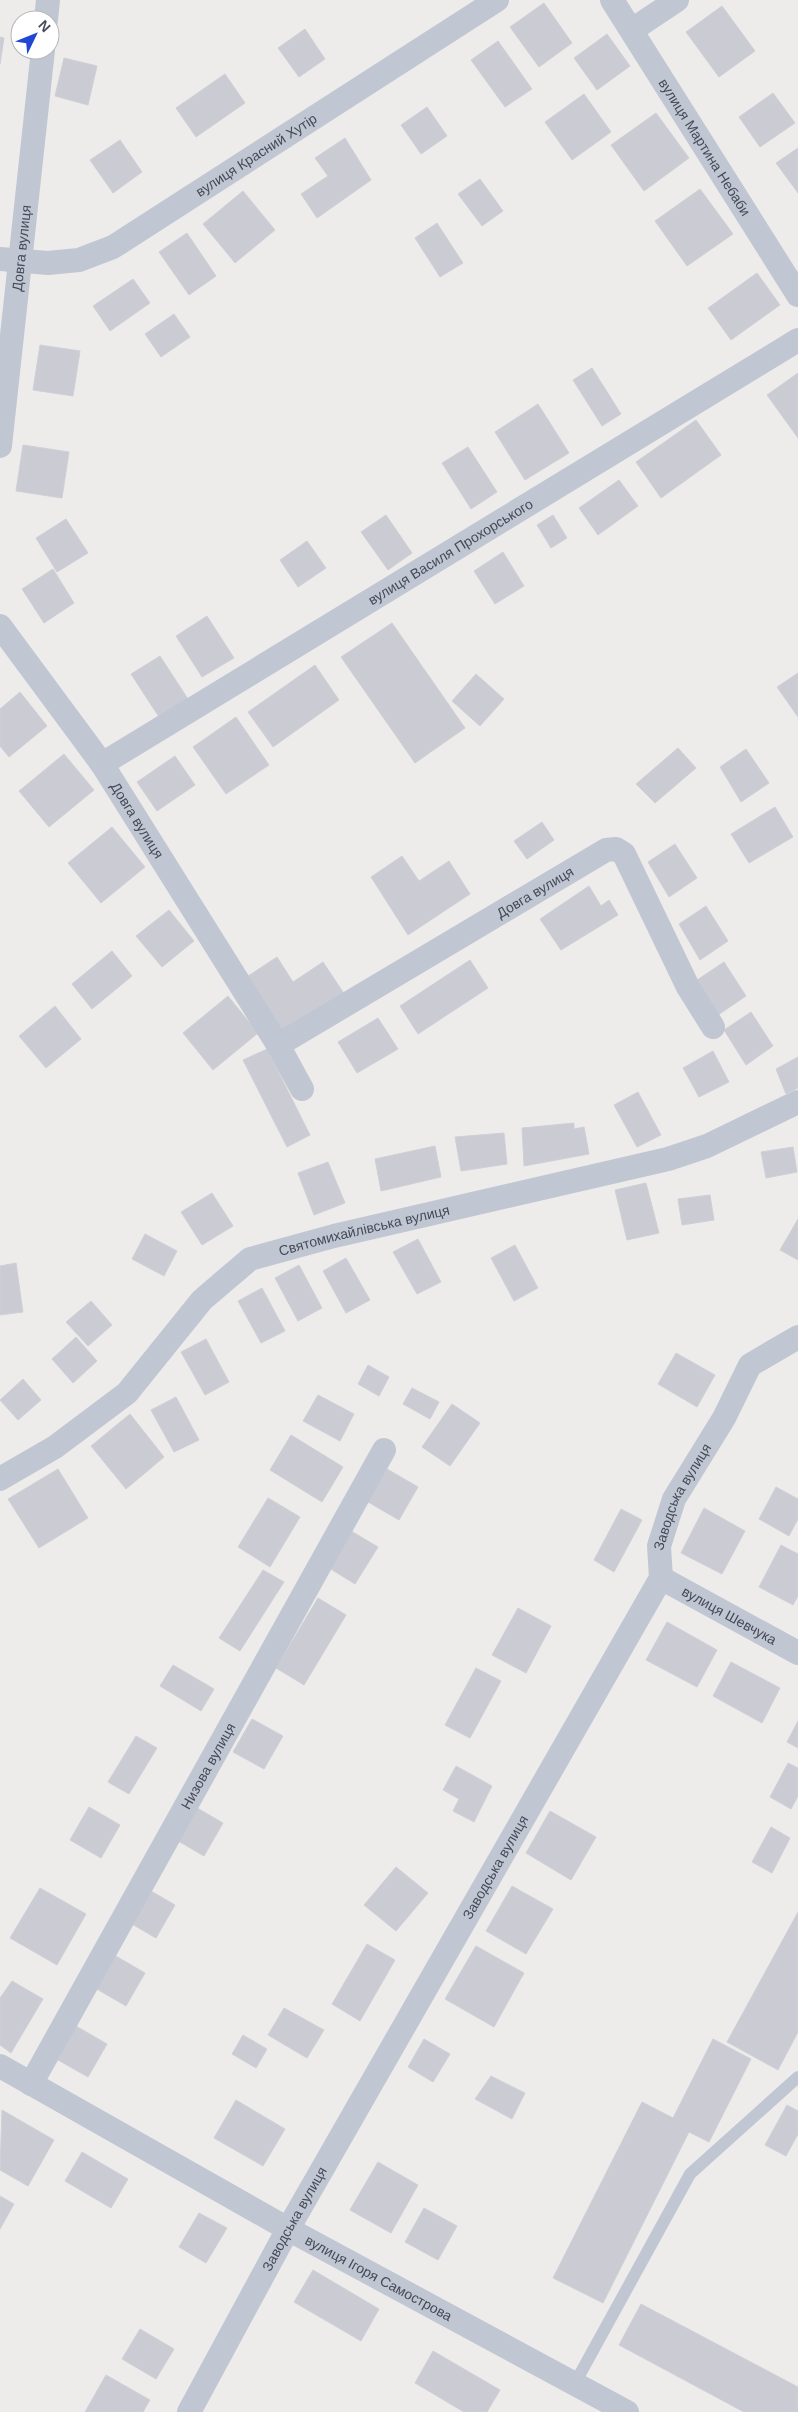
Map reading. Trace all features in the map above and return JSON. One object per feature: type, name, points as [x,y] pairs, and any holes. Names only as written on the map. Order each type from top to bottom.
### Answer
[{"type":"street","name":"вулиця Красний Хутір","points":[[11,260],[48,263],[79,260],[113,247],[497,0]]},
{"type":"street","name":"вулиця Мартина Небаби","points":[[612,0],[798,294]]},
{"type":"street","points":[[632,30],[677,0]]},
{"type":"street","name":"Довга вулиця","points":[[0,446],[11,260],[41,60]]},
{"type":"street","name":"вулиця Василя Прохорського","points":[[102,764],[798,340]]},
{"type":"street","name":"Довга вулиця","points":[[1,631],[102,764],[278,1045],[302,1089]]},
{"type":"street","name":"Довга вулиця","points":[[278,1045],[606,850],[616,849],[624,854],[688,987],[713,1027]]},
{"type":"street","name":"Святомихайлівська вулиця","points":[[0,1479],[55,1447],[127,1393],[202,1300],[250,1259],[334,1236],[668,1159],[707,1146],[798,1102]]},
{"type":"street","name":"Заводська вулиця","points":[[188,2412],[288,2229],[660,1578],[659,1546],[674,1499],[724,1418],[750,1364],[798,1337]]},
{"type":"street","name":"Низова вулиця","points":[[31,2084],[384,1450]]},
{"type":"street","name":"вулиця Шевчука","points":[[660,1578],[798,1653]]},
{"type":"street","name":"вулиця Ігоря Самострова","points":[[0,2066],[288,2229],[627,2412]]},
{"type":"lane","points":[[574,2384],[690,2174],[796,2083]]},
{"type":"building","points":[[544,3],[572,43],[539,67],[510,27]]},
{"type":"building","points":[[722,6],[755,51],[719,77],[686,32]]},
{"type":"building","points":[[305,29],[325,59],[299,77],[278,48]]},
{"type":"building","points":[[607,34],[630,66],[597,90],[574,58]]},
{"type":"building","points":[[0,37],[4,38],[0,64]]},
{"type":"building","points":[[498,41],[532,89],[505,107],[471,60]]},
{"type":"building","points":[[64,58],[97,66],[88,105],[55,96]]},
{"type":"building","points":[[225,74],[245,103],[196,137],[176,108]]},
{"type":"building","points":[[773,93],[795,123],[760,147],[739,117]]},
{"type":"building","points":[[584,94],[611,132],[572,160],[545,122]]},
{"type":"building","points":[[427,107],[447,136],[421,154],[401,125]]},
{"type":"building","points":[[656,113],[689,158],[644,191],[611,145]]},
{"type":"building","points":[[345,138],[371,180],[317,218],[301,194],[328,176],[315,158]]},
{"type":"building","points":[[120,140],[142,172],[113,193],[90,160]]},
{"type":"building","points":[[798,148],[798,193],[776,163]]},
{"type":"building","points":[[480,179],[503,211],[482,226],[458,194]]},
{"type":"building","points":[[700,189],[733,234],[687,266],[655,221]]},
{"type":"building","points":[[243,191],[275,230],[235,263],[203,224]]},
{"type":"building","points":[[437,223],[463,263],[440,277],[415,238]]},
{"type":"building","points":[[187,233],[216,276],[189,295],[159,252]]},
{"type":"building","points":[[757,273],[780,305],[731,340],[708,308]]},
{"type":"building","points":[[133,279],[150,303],[110,331],[93,306]]},
{"type":"building","points":[[174,314],[190,337],[161,357],[145,334]]},
{"type":"building","points":[[40,345],[80,351],[73,396],[33,390]]},
{"type":"building","points":[[592,368],[621,414],[602,426],[573,380]]},
{"type":"building","points":[[798,373],[798,438],[767,395]]},
{"type":"building","points":[[538,404],[569,453],[525,480],[495,432]]},
{"type":"building","points":[[696,420],[721,455],[661,498],[636,462]]},
{"type":"building","points":[[23,445],[69,452],[62,498],[16,491]]},
{"type":"building","points":[[468,447],[497,492],[471,509],[442,463]]},
{"type":"building","points":[[619,480],[638,506],[598,535],[579,508]]},
{"type":"building","points":[[386,515],[412,553],[388,570],[361,532]]},
{"type":"building","points":[[553,515],[567,538],[551,548],[537,525]]},
{"type":"building","points":[[66,519],[88,553],[57,572],[36,538]]},
{"type":"building","points":[[307,541],[326,568],[298,587],[280,560]]},
{"type":"building","points":[[503,552],[524,586],[495,604],[474,571]]},
{"type":"building","points":[[53,569],[74,603],[44,623],[22,589]]},
{"type":"building","points":[[207,616],[234,658],[202,677],[176,636]]},
{"type":"building","points":[[392,623],[465,728],[415,763],[341,657]]},
{"type":"building","points":[[160,656],[188,699],[159,717],[131,674]]},
{"type":"building","points":[[315,665],[339,700],[273,747],[248,712]]},
{"type":"building","points":[[798,673],[798,717],[777,687]]},
{"type":"building","points":[[476,674],[504,699],[480,726],[452,701]]},
{"type":"building","points":[[20,692],[47,726],[9,757],[0,746],[0,709]]},
{"type":"building","points":[[236,717],[269,765],[226,794],[193,747]]},
{"type":"building","points":[[678,748],[696,768],[655,803],[636,784]]},
{"type":"building","points":[[746,749],[769,783],[741,802],[720,767]]},
{"type":"building","points":[[64,754],[94,790],[49,827],[19,791]]},
{"type":"building","points":[[175,756],[195,785],[157,811],[137,782]]},
{"type":"building","points":[[775,807],[793,837],[749,863],[731,834]]},
{"type":"building","points":[[542,822],[554,840],[527,859],[514,841]]},
{"type":"building","points":[[112,827],[145,867],[101,903],[68,863]]},
{"type":"building","points":[[675,844],[697,878],[669,897],[648,862]]},
{"type":"building","points":[[402,856],[419,881],[449,861],[470,894],[408,935],[371,877]]},
{"type":"building","points":[[589,886],[601,906],[609,900],[618,915],[561,950],[540,919]]},
{"type":"building","points":[[706,906],[728,941],[700,960],[679,924]]},
{"type":"building","points":[[169,910],[194,941],[162,967],[136,936]]},
{"type":"building","points":[[112,951],[132,976],[92,1009],[72,984]]},
{"type":"building","points":[[277,957],[293,982],[323,962],[345,995],[283,1036],[245,978]]},
{"type":"building","points":[[470,960],[488,988],[418,1034],[400,1006]]},
{"type":"building","points":[[724,962],[746,996],[718,1015],[697,980]]},
{"type":"building","points":[[228,996],[258,1033],[213,1070],[183,1033]]},
{"type":"building","points":[[55,1006],[81,1039],[46,1068],[19,1036]]},
{"type":"building","points":[[751,1012],[773,1046],[746,1065],[724,1030]]},
{"type":"building","points":[[378,1018],[398,1049],[357,1073],[338,1042]]},
{"type":"building","points":[[267,1049],[310,1135],[287,1147],[243,1060]]},
{"type":"building","points":[[713,1051],[729,1082],[699,1097],[683,1068]]},
{"type":"building","points":[[798,1057],[798,1088],[786,1094],[776,1069]]},
{"type":"building","points":[[638,1092],[661,1135],[637,1147],[614,1105]]},
{"type":"building","points":[[574,1123],[574,1129],[584,1127],[589,1154],[524,1166],[522,1128]]},
{"type":"building","points":[[504,1133],[507,1164],[461,1171],[455,1137]]},
{"type":"building","points":[[435,1146],[441,1177],[381,1191],[375,1159]]},
{"type":"building","points":[[793,1147],[797,1172],[766,1178],[761,1152]]},
{"type":"building","points":[[328,1162],[345,1203],[314,1215],[298,1173]]},
{"type":"building","points":[[646,1183],[659,1233],[627,1240],[615,1190]]},
{"type":"building","points":[[212,1193],[233,1226],[202,1245],[181,1212]]},
{"type":"building","points":[[710,1195],[714,1220],[682,1225],[678,1199]]},
{"type":"building","points":[[798,1219],[798,1260],[780,1250]]},
{"type":"building","points":[[145,1234],[177,1251],[164,1276],[132,1259]]},
{"type":"building","points":[[418,1239],[441,1282],[417,1294],[393,1252]]},
{"type":"building","points":[[515,1245],[538,1288],[514,1301],[491,1258]]},
{"type":"building","points":[[346,1258],[370,1300],[346,1313],[323,1271]]},
{"type":"building","points":[[16,1263],[23,1312],[0,1315],[0,1266]]},
{"type":"building","points":[[299,1265],[322,1308],[298,1321],[275,1278]]},
{"type":"building","points":[[262,1288],[285,1331],[261,1343],[238,1301]]},
{"type":"building","points":[[91,1301],[112,1325],[88,1346],[66,1322]]},
{"type":"building","points":[[76,1337],[97,1361],[73,1383],[52,1359]]},
{"type":"building","points":[[206,1339],[229,1382],[205,1395],[181,1352]]},
{"type":"building","points":[[676,1353],[715,1375],[697,1407],[658,1384]]},
{"type":"building","points":[[368,1365],[389,1377],[379,1396],[358,1384]]},
{"type":"building","points":[[23,1379],[41,1400],[18,1420],[0,1400]]},
{"type":"building","points":[[412,1388],[439,1402],[430,1419],[403,1404]]},
{"type":"building","points":[[318,1395],[354,1414],[340,1441],[303,1421]]},
{"type":"building","points":[[176,1397],[199,1440],[174,1452],[151,1410]]},
{"type":"building","points":[[452,1404],[480,1423],[450,1466],[422,1447]]},
{"type":"building","points":[[130,1414],[164,1457],[126,1489],[91,1446]]},
{"type":"building","points":[[291,1435],[343,1467],[322,1502],[270,1470]]},
{"type":"building","points":[[58,1469],[88,1518],[39,1548],[8,1499]]},
{"type":"building","points":[[387,1469],[418,1487],[399,1520],[368,1502]]},
{"type":"building","points":[[776,1487],[798,1499],[798,1519],[789,1536],[759,1519]]},
{"type":"building","points":[[268,1498],[300,1517],[270,1567],[238,1547]]},
{"type":"building","points":[[704,1508],[745,1531],[722,1574],[681,1553]]},
{"type":"building","points":[[621,1509],[642,1520],[614,1572],[594,1560]]},
{"type":"building","points":[[351,1531],[378,1547],[355,1584],[329,1568]]},
{"type":"building","points":[[781,1545],[798,1554],[798,1596],[793,1605],[759,1587]]},
{"type":"building","points":[[263,1570],[284,1582],[240,1651],[219,1638]]},
{"type":"building","points":[[318,1598],[346,1615],[304,1685],[276,1668]]},
{"type":"building","points":[[518,1608],[551,1626],[526,1673],[492,1655]]},
{"type":"building","points":[[667,1622],[717,1650],[697,1687],[646,1660]]},
{"type":"building","points":[[731,1662],[780,1688],[762,1723],[713,1696]]},
{"type":"building","points":[[173,1665],[214,1689],[201,1711],[160,1686]]},
{"type":"building","points":[[476,1668],[501,1681],[470,1738],[445,1725]]},
{"type":"building","points":[[252,1719],[283,1736],[264,1769],[233,1752]]},
{"type":"building","points":[[798,1721],[798,1748],[787,1742]]},
{"type":"building","points":[[136,1736],[157,1748],[129,1794],[108,1782]]},
{"type":"building","points":[[788,1763],[798,1768],[798,1796],[791,1809],[770,1797]]},
{"type":"building","points":[[456,1766],[492,1786],[474,1822],[453,1811],[459,1799],[443,1790]]},
{"type":"building","points":[[192,1805],[223,1823],[204,1856],[173,1838]]},
{"type":"building","points":[[89,1807],[120,1825],[101,1858],[70,1840]]},
{"type":"building","points":[[550,1811],[596,1837],[571,1880],[526,1853]]},
{"type":"building","points":[[771,1827],[790,1838],[772,1873],[752,1862]]},
{"type":"building","points":[[396,1867],[428,1893],[396,1931],[364,1905]]},
{"type":"building","points":[[512,1886],[553,1909],[526,1954],[486,1931]]},
{"type":"building","points":[[144,1887],[175,1905],[156,1938],[125,1920]]},
{"type":"building","points":[[40,1888],[86,1914],[57,1965],[10,1938]]},
{"type":"building","points":[[798,1912],[798,2032],[778,2070],[727,2042]]},
{"type":"building","points":[[367,1944],[395,1960],[360,2021],[332,2004]]},
{"type":"building","points":[[476,1946],[524,1973],[494,2027],[445,1999]]},
{"type":"building","points":[[114,1955],[145,1973],[126,2006],[95,1988]]},
{"type":"building","points":[[12,1981],[43,1999],[11,2053],[0,2045],[0,1998]]},
{"type":"building","points":[[284,2008],[324,2030],[307,2058],[268,2035]]},
{"type":"building","points":[[76,2026],[107,2044],[88,2077],[58,2060]]},
{"type":"building","points":[[243,2035],[267,2049],[256,2068],[232,2054]]},
{"type":"building","points":[[424,2039],[450,2054],[433,2082],[408,2067]]},
{"type":"building","points":[[713,2039],[751,2059],[709,2142],[689,2132],[603,2303],[553,2278],[642,2102],[673,2118]]},
{"type":"building","points":[[491,2076],[525,2093],[512,2119],[475,2099]]},
{"type":"building","points":[[236,2100],[285,2129],[263,2166],[214,2138]]},
{"type":"building","points":[[787,2105],[798,2111],[798,2134],[786,2156],[765,2145]]},
{"type":"building","points":[[2,2110],[54,2140],[28,2186],[0,2170]]},
{"type":"building","points":[[82,2152],[128,2179],[111,2208],[65,2181]]},
{"type":"building","points":[[378,2162],[418,2185],[391,2233],[350,2210]]},
{"type":"building","points":[[0,2196],[14,2204],[0,2229]]},
{"type":"building","points":[[424,2208],[457,2226],[438,2260],[405,2242]]},
{"type":"building","points":[[199,2213],[227,2228],[206,2263],[179,2247]]},
{"type":"building","points":[[313,2270],[379,2309],[361,2341],[294,2302]]},
{"type":"building","points":[[641,2304],[798,2387],[798,2412],[744,2412],[619,2345]]},
{"type":"building","points":[[140,2329],[174,2349],[156,2379],[122,2359]]},
{"type":"building","points":[[433,2351],[500,2390],[487,2412],[464,2412],[415,2383]]},
{"type":"building","points":[[106,2375],[150,2400],[143,2412],[85,2412]]}]
